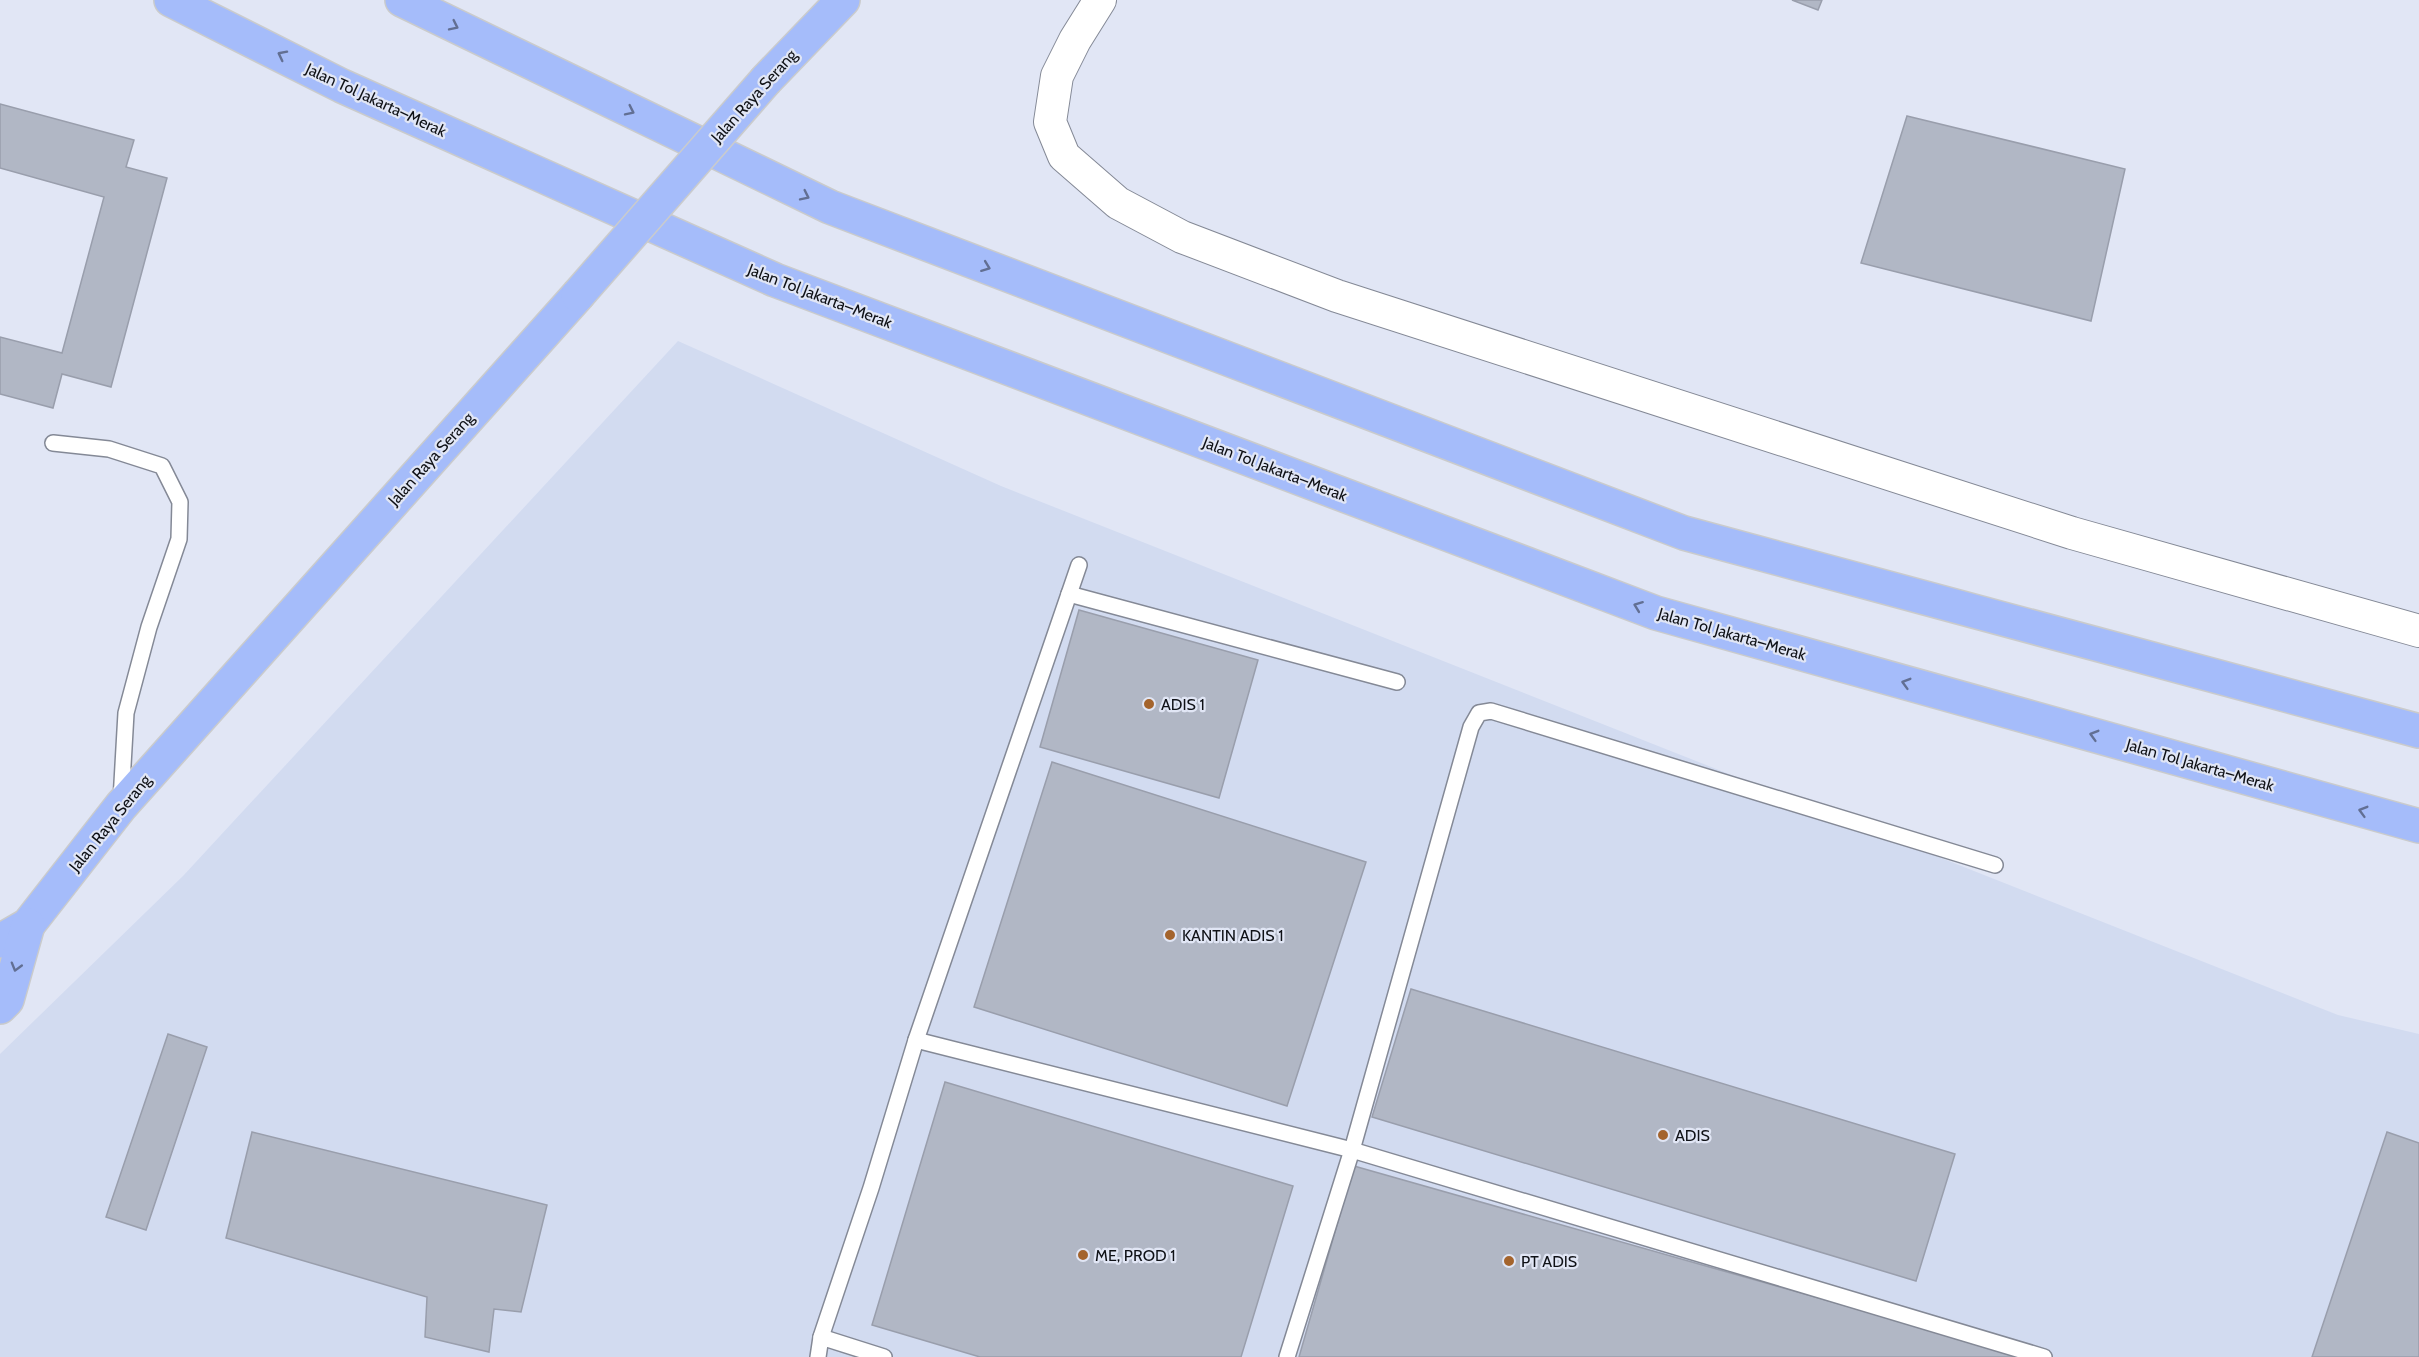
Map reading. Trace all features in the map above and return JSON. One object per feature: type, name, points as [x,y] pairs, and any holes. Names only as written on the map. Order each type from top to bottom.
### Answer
[{"type":"highway","name":"Jalan Tol Jakarta–Merak","points":[[171,0],[342,86],[775,280],[1656,613],[2419,826]]},
{"type":"highway","points":[[402,0],[830,207],[1684,532],[2419,731]]},
{"type":"highway","name":"Jalan Raya Serang","points":[[0,941],[28,925],[121,806],[578,295],[766,80],[843,0]]},
{"type":"highway","name":"Jalan Raya Serang","points":[[0,1007],[7,1000],[28,925]]},
{"type":"street","points":[[1100,0],[1075,40],[1057,76],[1050,122],[1064,156],[1118,203],[1182,237],[1337,296],[2072,533],[2419,631]]},
{"type":"lane","points":[[53,443],[109,449],[162,466],[180,502],[179,539],[149,627],[126,713],[121,806]]},
{"type":"lane","points":[[818,1357],[821,1337],[871,1188],[916,1040],[1078,565]]},
{"type":"lane","points":[[1069,594],[1397,682]]},
{"type":"lane","points":[[1287,1357],[1352,1150],[1471,727],[1479,713],[1491,711],[1995,865]]},
{"type":"lane","points":[[916,1040],[1352,1150],[2044,1357]]},
{"type":"lane","points":[[821,1337],[884,1357]]},
{"type":"shaded area","points":[[678,341],[1001,486],[2338,1015],[2419,1034],[2419,1357],[0,1357],[0,1054],[183,876]]},
{"type":"building","points":[[1792,0],[1822,0],[1818,10]]},
{"type":"building","points":[[0,104],[134,140],[126,167],[167,178],[111,387],[62,374],[53,408],[0,394],[0,337],[62,353],[104,197],[0,168]]},
{"type":"building","points":[[1907,116],[2125,169],[2091,321],[1861,263]]},
{"type":"building","name":"ADIS 1","points":[[1079,610],[1258,660],[1219,798],[1040,747]]},
{"type":"building","name":"KANTIN ADIS 1","points":[[1052,762],[1366,862],[1287,1106],[974,1007]]},
{"type":"building","name":"ADIS","points":[[1411,989],[1955,1154],[1916,1281],[1372,1117]]},
{"type":"building","points":[[168,1034],[207,1047],[146,1230],[106,1217]]},
{"type":"building","name":"ME, PROD 1","points":[[945,1082],[1293,1186],[1241,1357],[980,1357],[872,1325]]},
{"type":"building","points":[[252,1132],[547,1205],[521,1312],[494,1309],[489,1352],[425,1337],[427,1297],[226,1238]]},
{"type":"building","points":[[2387,1132],[2419,1143],[2419,1357],[2312,1357]]},
{"type":"building","name":"PT ADIS","points":[[1354,1166],[2026,1357],[1299,1357]]},
{"type":"place","name":"ADIS 1","points":[[1149,704]]},
{"type":"place","name":"KANTIN ADIS 1","points":[[1170,935]]},
{"type":"place","name":"ADIS","points":[[1663,1135]]},
{"type":"place","name":"ME, PROD 1","points":[[1083,1255]]},
{"type":"place","name":"PT ADIS","points":[[1509,1261]]}]
